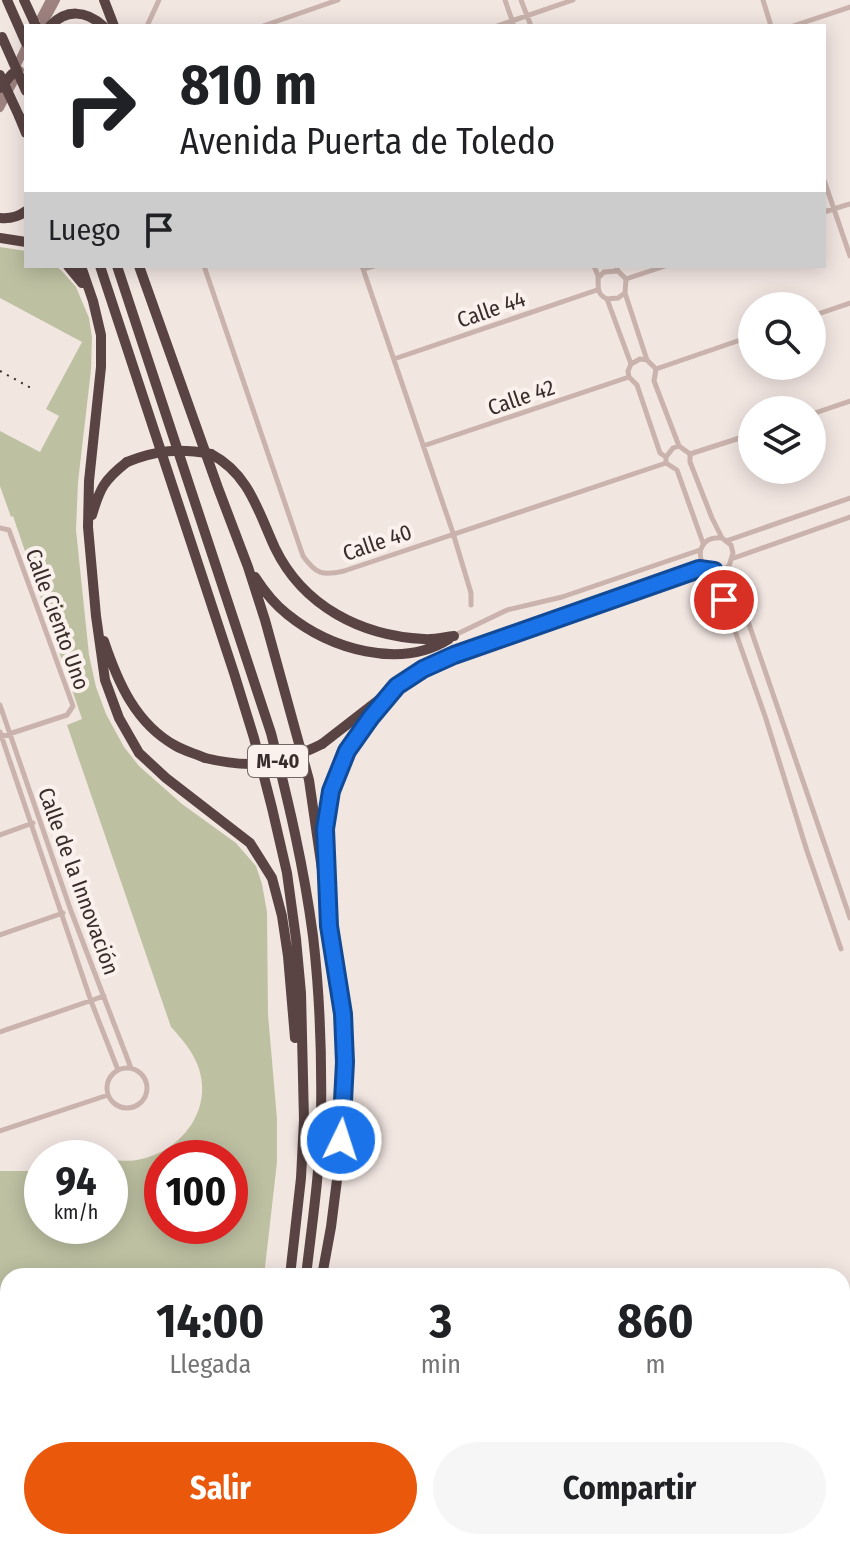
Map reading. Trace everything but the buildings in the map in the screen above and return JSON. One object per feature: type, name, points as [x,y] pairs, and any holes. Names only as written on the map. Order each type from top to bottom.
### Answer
[{"type":"highway","points":[[7,0],[24,40]]},
{"type":"highway","points":[[104,0],[113,24]]},
{"type":"highway","points":[[25,2],[37,24]]},
{"type":"highway","points":[[52,24],[56,19],[78,13],[88,15],[100,24]]},
{"type":"highway","points":[[1,35],[24,87]]},
{"type":"highway","points":[[0,88],[6,74]]},
{"type":"highway","points":[[6,74],[24,128]]},
{"type":"highway","points":[[0,218],[7,219],[24,212]]},
{"type":"highway","points":[[0,238],[24,242]]},
{"type":"highway","points":[[70,268],[93,301]]},
{"type":"highway","points":[[82,268],[101,335],[88,527],[105,680],[119,718],[139,753],[166,778],[250,843],[272,878],[288,956],[304,1120]]},
{"type":"highway","name":"M-40","points":[[101,268],[234,673],[254,738],[287,873],[301,993],[304,1120],[301,1178],[289,1268]]},
{"type":"highway","name":"M-40","points":[[118,268],[271,733],[303,871],[313,936],[321,1045],[321,1120],[307,1268]]},
{"type":"highway","points":[[140,268],[248,567],[309,780],[343,1014],[345,1062],[339,1164],[323,1268]]},
{"type":"highway","points":[[88,527],[100,490],[112,474],[127,462],[169,450],[211,454],[225,462],[241,478],[290,575],[316,601],[353,624],[391,635],[426,639],[454,636]]},
{"type":"highway","points":[[248,567],[266,594],[288,615],[341,644],[371,652],[397,654],[423,652],[454,636]]},
{"type":"highway","points":[[96,616],[115,672],[129,701],[149,726],[175,746],[205,758],[232,764],[266,764],[300,755],[322,744],[397,686]]},
{"type":"highway","points":[[329,926],[325,829],[331,791],[347,751],[397,686]]},
{"type":"main road","points":[[39,24],[50,0]]},
{"type":"main road","points":[[39,24],[56,0]]},
{"type":"main road","points":[[0,97],[6,74],[24,48]]},
{"type":"main road","points":[[0,108],[24,61]]},
{"type":"street","points":[[148,24],[159,0]]},
{"type":"street","points":[[274,24],[338,0]]},
{"type":"street","points":[[505,0],[513,23],[573,0]]},
{"type":"street","points":[[521,0],[530,24]]},
{"type":"street","points":[[763,0],[770,24]]},
{"type":"street","points":[[799,24],[850,7]]},
{"type":"street","points":[[826,186],[850,256]]},
{"type":"street","points":[[826,211],[850,204]]},
{"type":"street","name":"Calle 40","points":[[205,268],[303,556],[313,569],[326,575],[666,460]]},
{"type":"street","points":[[363,268],[453,533],[471,593],[471,605]]},
{"type":"street","points":[[595,268],[601,296],[618,298],[625,293]]},
{"type":"street","points":[[598,278],[604,272],[617,268],[626,279],[625,293],[647,360],[656,369]]},
{"type":"street","points":[[626,279],[659,268]]},
{"type":"street","name":"Calle 44","points":[[394,359],[598,290]]},
{"type":"street","points":[[607,299],[631,364]]},
{"type":"street","points":[[826,311],[850,303]]},
{"type":"street","points":[[706,569],[700,558],[702,547],[677,470],[660,453],[646,384],[656,369],[738,341]]},
{"type":"street","points":[[647,360],[640,359],[631,364],[629,377],[646,384],[679,446],[690,454]]},
{"type":"street","name":"Calle 42","points":[[423,446],[629,377]]},
{"type":"street","points":[[826,409],[850,401]]},
{"type":"street","points":[[690,454],[738,439]]},
{"type":"street","points":[[666,460],[673,448],[679,446]]},
{"type":"street","points":[[397,686],[423,669],[454,655],[699,569],[714,571],[729,566],[733,558],[731,545],[712,518],[690,462],[690,454]]},
{"type":"street","points":[[677,470],[683,470],[690,462]]},
{"type":"street","points":[[454,636],[507,610],[562,597],[702,547],[715,537],[724,539],[850,498]]},
{"type":"street","points":[[733,558],[850,517]]},
{"type":"street","name":"Calle Ciento Uno","points":[[0,528],[9,530],[73,706],[67,715],[10,733]]},
{"type":"street","points":[[729,566],[850,918]]},
{"type":"street","points":[[714,571],[841,949]]},
{"type":"street","name":"Calle de la Innovación","points":[[0,705],[71,911],[131,1068]]},
{"type":"street","points":[[0,735],[10,733]]},
{"type":"street","name":"Calle de la Innovación","points":[[0,735],[91,1001],[118,1070]]},
{"type":"street","points":[[0,835],[40,821]]},
{"type":"street","points":[[0,935],[71,911]]},
{"type":"street","points":[[0,1032],[104,996]]},
{"type":"street","points":[[131,1068],[142,1075],[147,1088],[142,1101],[124,1108],[108,1095],[108,1081],[118,1070],[131,1068]]},
{"type":"street","points":[[0,1131],[108,1095]]},
{"type":"green space","points":[[0,247],[24,251],[24,268],[61,270],[76,287],[89,318],[91,370],[78,482],[76,530],[89,655],[106,714],[124,747],[139,766],[182,804],[236,843],[256,866],[262,884],[267,912],[268,1014],[277,1119],[277,1162],[265,1268],[0,1268],[0,1171],[24,1171],[24,1244],[128,1244],[128,1161],[144,1158],[144,1244],[248,1244],[248,1140],[178,1140],[192,1124],[199,1107],[202,1089],[199,1069],[194,1057],[171,1027],[67,725],[82,719],[0,486],[0,431],[40,452],[59,416],[46,409],[82,342],[0,298]]},
{"type":"railway","points":[[0,371],[31,388]]},
{"type":"route","points":[[341,1140],[345,1062],[343,1014],[329,926],[325,829],[331,791],[347,751],[371,717],[397,686],[423,669],[454,655],[699,569],[714,571],[724,600]]}]
